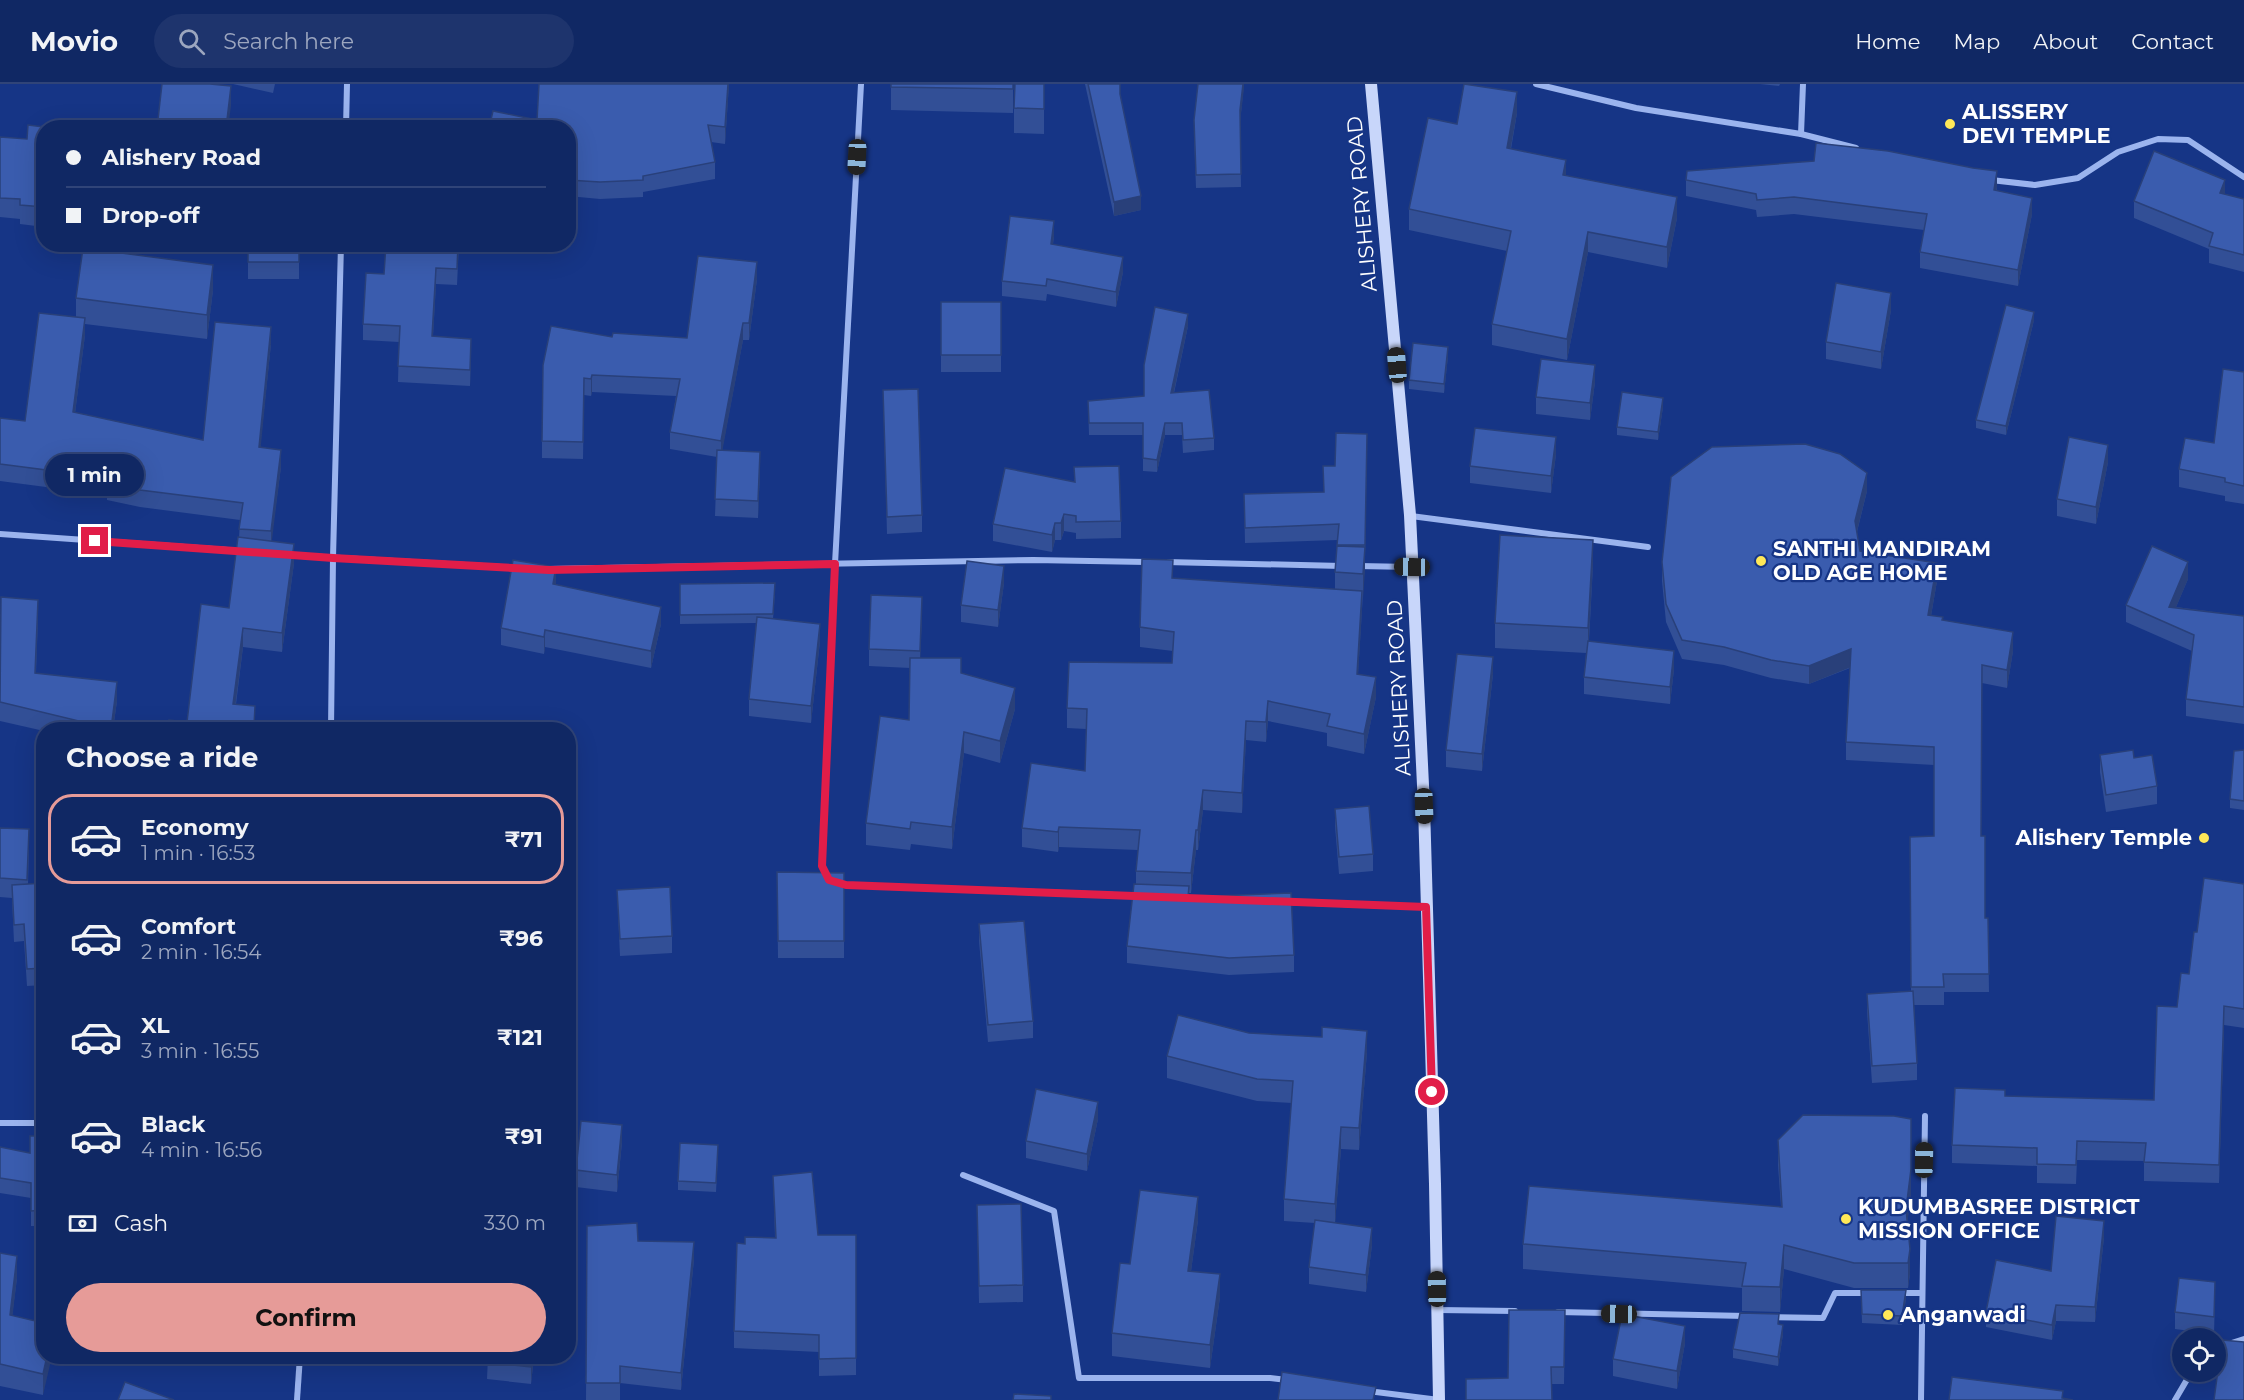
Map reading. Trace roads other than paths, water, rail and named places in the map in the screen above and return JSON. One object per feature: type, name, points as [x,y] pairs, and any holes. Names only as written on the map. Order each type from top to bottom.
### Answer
[{"type":"main road","name":"ALISHERY ROAD","points":[[1371,84],[1410,515],[1426,907],[1439,1400]]},
{"type":"street","points":[[346,120],[347,84]]},
{"type":"street","points":[[861,84],[835,564],[822,866],[829,880],[846,885],[1154,897]]},
{"type":"street","points":[[1536,84],[1636,108],[1801,134],[1859,149]]},
{"type":"street","points":[[1801,134],[1803,84]]},
{"type":"street","points":[[1984,180],[2035,185],[2078,178],[2118,152],[2158,139],[2188,140],[2244,177]]},
{"type":"street","points":[[331,722],[341,252]]},
{"type":"street","points":[[1410,515],[1648,547]]},
{"type":"street","points":[[0,534],[250,552]]},
{"type":"street","points":[[286,555],[526,568]]},
{"type":"street","points":[[538,569],[1033,560],[1151,562]]},
{"type":"street","points":[[1163,562],[1412,567]]},
{"type":"street","points":[[1272,901],[1426,907]]},
{"type":"street","points":[[1921,1400],[1925,1116]]},
{"type":"street","points":[[0,1123],[36,1124]]},
{"type":"street","points":[[963,1175],[1054,1211],[1079,1378],[1270,1378],[1293,1381]]},
{"type":"street","points":[[1765,1317],[1823,1318],[1834,1293],[1878,1293]]},
{"type":"street","points":[[1889,1293],[1922,1293]]},
{"type":"street","points":[[1438,1310],[1519,1312]]},
{"type":"street","points":[[1554,1312],[1753,1317]]},
{"type":"street","points":[[2226,1345],[2244,1339]]},
{"type":"street","points":[[297,1400],[299,1364]]},
{"type":"street","points":[[2175,1400],[2186,1382]]},
{"type":"street","points":[[1360,1390],[1439,1400]]},
{"type":"place","name":"ALISSERY DEVI TEMPLE","points":[[1950,124]]},
{"type":"place","name":"SANTHI MANDIRAM OLD AGE HOME","points":[[1761,561]]},
{"type":"place","name":"Alishery Temple","points":[[2204,838]]},
{"type":"place","name":"KUDUMBASREE DISTRICT MISSION OFFICE","points":[[1846,1219]]},
{"type":"place","name":"Anganwadi","points":[[1888,1315]]}]
